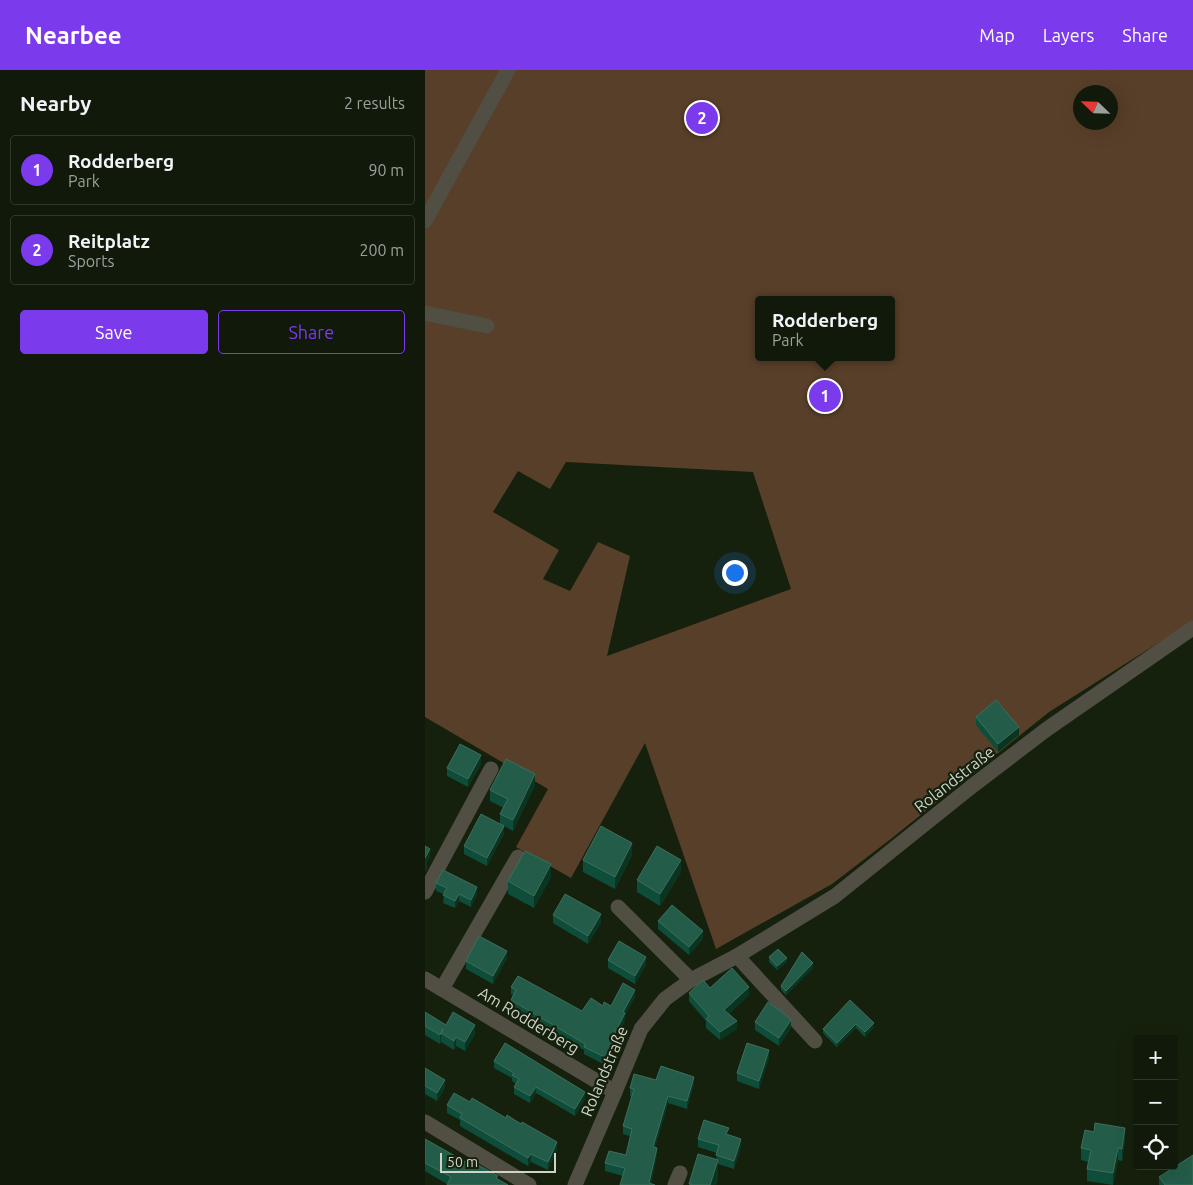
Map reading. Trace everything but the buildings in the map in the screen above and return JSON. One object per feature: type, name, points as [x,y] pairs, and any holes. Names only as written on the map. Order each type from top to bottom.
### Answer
[{"type":"street","points":[[425,221],[508,70]]},
{"type":"street","points":[[425,313],[487,326]]},
{"type":"street","name":"Rolandstraße","points":[[575,1185],[641,1028],[665,999],[691,980],[737,956],[835,896],[1047,729],[1193,628]]},
{"type":"street","points":[[425,892],[491,769]]},
{"type":"street","points":[[442,989],[518,857]]},
{"type":"street","points":[[618,907],[691,980]]},
{"type":"street","points":[[737,956],[815,1040]]},
{"type":"street","name":"Am Rodderberg","points":[[425,979],[615,1092]]},
{"type":"street","points":[[425,1122],[529,1185]]},
{"type":"shaded area","points":[[425,70],[1193,70],[1193,621],[1049,712],[832,884],[716,949],[645,743],[571,878],[516,847],[548,789],[425,717]],"holes":[[[566,462],[753,472],[791,589],[607,656],[630,556],[598,542],[570,591],[543,579],[559,550],[493,512],[518,471],[550,489]]]},
{"type":"place","name":"Reitplatz","points":[[702,118]]},
{"type":"place","name":"Rodderberg","points":[[825,396]]}]
